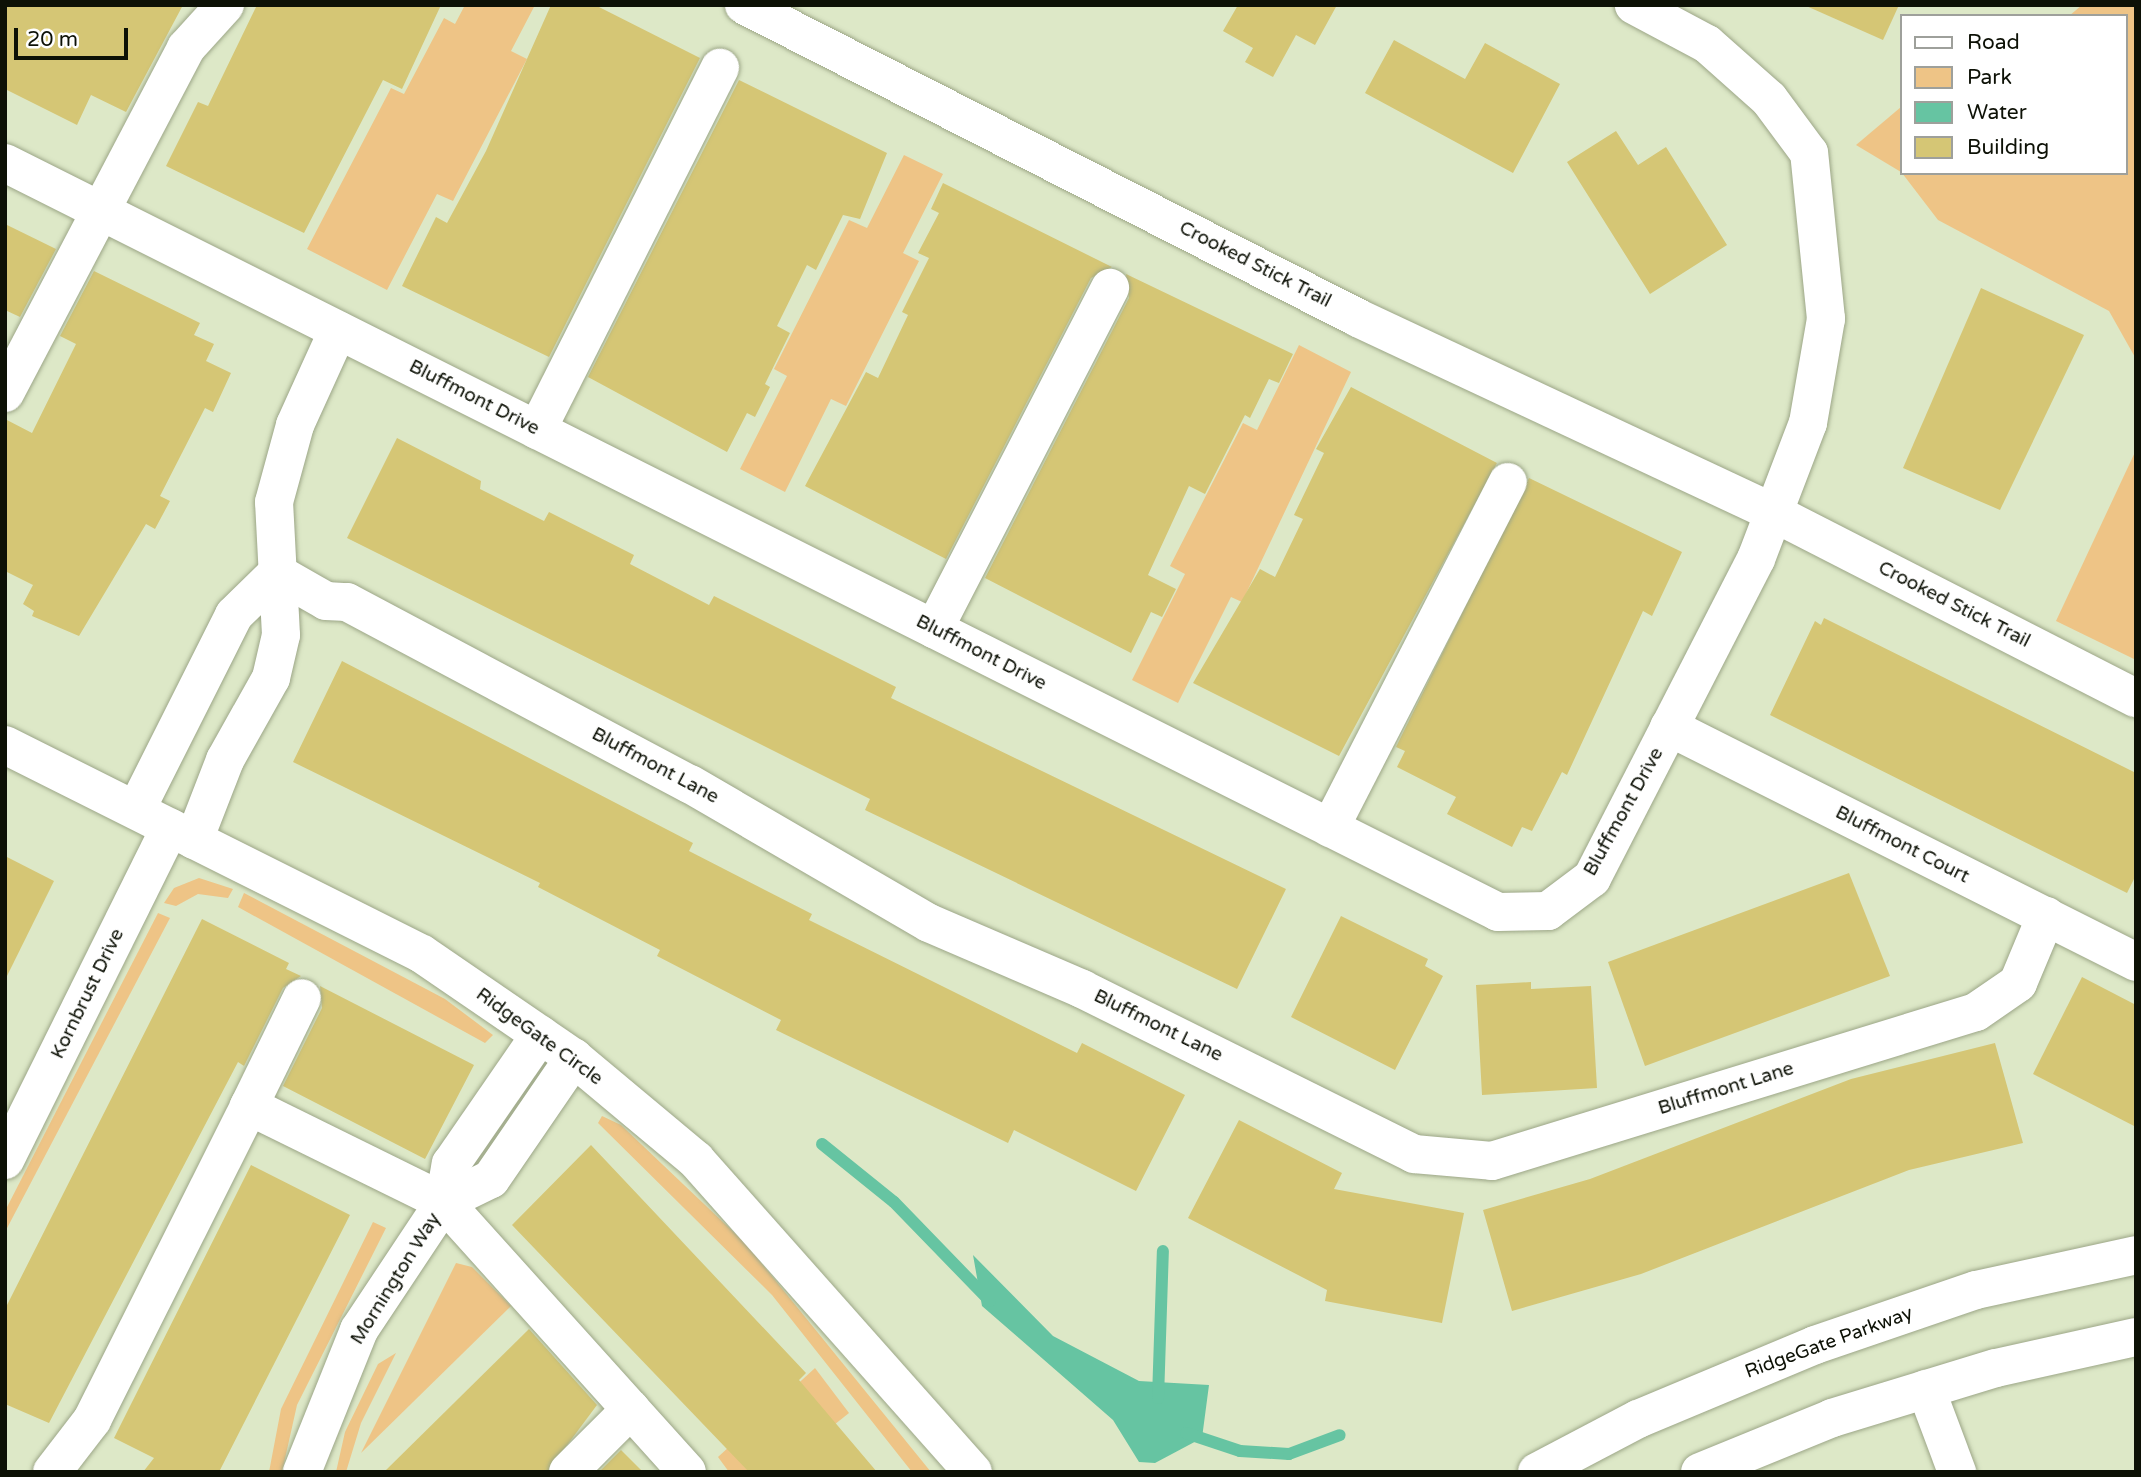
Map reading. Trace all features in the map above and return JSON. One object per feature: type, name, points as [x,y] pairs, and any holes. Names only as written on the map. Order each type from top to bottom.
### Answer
[{"type":"street","points":[[5,393],[186,48],[225,5]]},
{"type":"street","name":"Crooked Stick Trail","points":[[744,5],[1358,318],[1772,512],[2136,698]]},
{"type":"street","points":[[1634,5],[1707,44],[1769,99],[1809,153],[1826,319],[1808,423],[1772,512]]},
{"type":"street","points":[[537,430],[720,68]]},
{"type":"street","name":"Bluffmont Drive","points":[[5,163],[1498,912],[1548,911],[1592,878],[1756,559],[1772,512]]},
{"type":"street","points":[[934,629],[1110,288]]},
{"type":"street","name":"Kornbrust Drive","points":[[5,1160],[182,834],[271,678],[281,635],[274,502],[295,425],[338,330]]},
{"type":"street","points":[[1331,828],[1508,482]]},
{"type":"street","points":[[136,810],[234,615],[277,573]]},
{"type":"street","name":"Bluffmont Lane","points":[[277,573],[326,601],[347,602],[690,784],[929,923],[1082,989],[1414,1154],[1492,1161],[1976,1012],[2018,983],[2046,916]]},
{"type":"street","name":"Bluffmont Court","points":[[1670,727],[2136,962]]},
{"type":"street","name":"RidgeGate Circle","points":[[5,745],[422,954],[574,1058],[696,1160],[969,1470]]},
{"type":"street","points":[[52,1472],[92,1420],[302,998]]},
{"type":"street","name":"Mornington Way","points":[[302,1472],[359,1330],[444,1202],[452,1164],[540,1035]]},
{"type":"street","name":"Mornington Way","points":[[444,1202],[491,1179],[574,1058]]},
{"type":"street","points":[[249,1106],[444,1202],[687,1472]]},
{"type":"street","name":"RidgeGate Parkway","points":[[1537,1472],[1639,1419],[1815,1345],[1976,1290],[2136,1255]]},
{"type":"street","points":[[1700,1472],[1832,1418],[1927,1389],[2136,1337]]},
{"type":"street","points":[[1927,1389],[1957,1472]]},
{"type":"street","points":[[568,1472],[631,1409]]},
{"type":"green space","points":[[465,5],[535,5],[511,51],[527,59],[453,201],[437,194],[387,290],[307,249],[391,88],[404,94],[444,18],[455,24]]},
{"type":"green space","points":[[2082,5],[2136,5],[2136,359],[2109,311],[1938,220],[1904,175],[2127,175],[2127,14],[2071,14]]},
{"type":"green space","points":[[1899,109],[1899,171],[1856,145]]},
{"type":"green space","points":[[904,155],[943,174],[903,253],[919,261],[846,406],[831,399],[785,492],[740,469],[787,376],[774,369],[849,220],[867,228]]},
{"type":"green space","points":[[1299,345],[1351,372],[1242,602],[1231,597],[1178,703],[1132,680],[1185,574],[1170,566],[1243,423],[1257,430]]},
{"type":"green space","points":[[2136,450],[2136,660],[2056,621]]},
{"type":"green space","points":[[199,878],[233,889],[228,898],[198,894],[176,906],[164,903],[174,888]]},
{"type":"green space","points":[[244,893],[445,999],[493,1035],[485,1043],[238,907]]},
{"type":"green space","points":[[158,913],[170,918],[5,1232],[5,1211]]},
{"type":"green space","points":[[602,1116],[621,1125],[745,1243],[931,1472],[912,1472],[772,1295],[598,1123]]},
{"type":"green space","points":[[373,1222],[386,1228],[297,1405],[282,1472],[269,1472],[281,1409]]},
{"type":"green space","points":[[456,1263],[472,1267],[511,1306],[361,1453]]},
{"type":"green space","points":[[396,1353],[361,1423],[346,1472],[336,1472],[345,1432],[378,1364]]},
{"type":"green space","points":[[815,1368],[849,1413],[775,1472],[729,1472],[718,1457]]},
{"type":"water","points":[[973,1255],[1053,1336],[1139,1381],[1209,1385],[1202,1438],[1155,1463],[1139,1462],[1113,1420],[982,1306]]},
{"type":"building","points":[[5,5],[183,5],[126,112],[91,95],[77,125],[5,89]]},
{"type":"building","points":[[257,5],[441,5],[402,89],[383,80],[304,233],[166,166],[198,102],[208,106]]},
{"type":"building","points":[[551,5],[595,5],[700,58],[549,357],[402,286],[436,217],[447,223],[486,151]]},
{"type":"building","points":[[1238,5],[1337,5],[1315,45],[1296,35],[1273,77],[1245,62],[1253,48],[1223,31]]},
{"type":"building","points":[[1804,5],[1899,5],[1883,40]]},
{"type":"building","points":[[1394,40],[1465,79],[1485,43],[1560,84],[1513,173],[1365,93]]},
{"type":"building","points":[[739,80],[887,153],[860,219],[843,215],[816,270],[807,265],[777,326],[790,333],[765,384],[770,387],[755,417],[747,413],[727,452],[588,377]]},
{"type":"building","points":[[1616,131],[1638,165],[1666,147],[1727,245],[1650,294],[1567,162]]},
{"type":"building","points":[[943,183],[1112,267],[1091,278],[946,559],[805,486],[866,372],[878,378],[908,315],[902,312],[929,258],[918,253],[939,213],[931,209]]},
{"type":"building","points":[[5,224],[56,249],[20,317],[5,310]]},
{"type":"building","points":[[94,271],[200,323],[194,335],[214,344],[206,361],[231,373],[213,412],[205,408],[160,496],[170,501],[155,529],[146,524],[79,636],[32,616],[34,611],[23,604],[33,585],[5,571],[5,419],[32,433],[76,344],[60,336]]},
{"type":"building","points":[[1126,274],[1293,354],[1279,383],[1269,379],[1250,418],[1245,415],[1205,494],[1189,486],[1148,575],[1176,589],[1162,617],[1151,612],[1131,653],[985,578],[1129,298]]},
{"type":"building","points":[[1981,288],[2084,335],[2000,510],[1903,468]]},
{"type":"building","points":[[1351,387],[1497,463],[1339,756],[1193,683],[1260,569],[1275,577],[1303,519],[1294,515],[1324,453],[1316,449]]},
{"type":"building","points":[[397,438],[481,481],[480,489],[544,521],[549,512],[634,555],[630,564],[709,605],[714,596],[896,687],[891,698],[1286,889],[1237,989],[865,810],[870,799],[347,538]]},
{"type":"building","points":[[1529,478],[1682,552],[1652,616],[1643,611],[1567,775],[1562,772],[1532,831],[1522,827],[1512,847],[1447,814],[1456,797],[1397,767],[1405,751],[1396,747]]},
{"type":"building","points":[[1824,618],[2136,773],[2136,875],[2127,893],[1770,715],[1815,621],[1821,625]]},
{"type":"building","points":[[342,661],[693,843],[689,851],[812,914],[809,920],[1077,1053],[1082,1043],[1185,1095],[1136,1191],[1014,1130],[1008,1143],[776,1030],[781,1020],[657,956],[660,950],[538,887],[540,883],[293,762]]},
{"type":"building","points":[[5,856],[54,881],[5,980]]},
{"type":"building","points":[[1849,873],[1890,976],[1645,1066],[1608,962]]},
{"type":"building","points":[[1341,916],[1428,959],[1425,966],[1443,976],[1395,1070],[1291,1017]]},
{"type":"building","points":[[202,919],[289,963],[286,969],[301,976],[283,988],[244,1066],[238,1062],[49,1423],[5,1404],[5,1309]]},
{"type":"building","points":[[2082,977],[2136,1005],[2136,1127],[2033,1074]]},
{"type":"building","points":[[1531,982],[1531,989],[1591,986],[1597,1088],[1482,1095],[1476,985]]},
{"type":"building","points":[[320,986],[474,1065],[425,1159],[283,1086],[322,1008]]},
{"type":"building","points":[[1995,1043],[2023,1143],[1909,1170],[1641,1274],[1512,1311],[1483,1210],[1590,1179],[1851,1079]]},
{"type":"building","points":[[1239,1120],[1342,1173],[1334,1189],[1464,1213],[1442,1323],[1325,1301],[1327,1290],[1188,1218]]},
{"type":"building","points":[[591,1145],[806,1373],[799,1380],[877,1472],[749,1472],[512,1225]]},
{"type":"building","points":[[251,1165],[350,1215],[219,1472],[143,1472],[154,1458],[114,1438]]},
{"type":"building","points":[[529,1329],[597,1405],[547,1472],[384,1472]]},
{"type":"building","points":[[621,1450],[643,1472],[599,1472]]},
{"type":"waterway","points":[[822,1144],[894,1202],[990,1301]]},
{"type":"waterway","points":[[1158,1398],[1163,1251]]},
{"type":"waterway","points":[[1186,1433],[1240,1451],[1289,1454],[1340,1435]]}]
